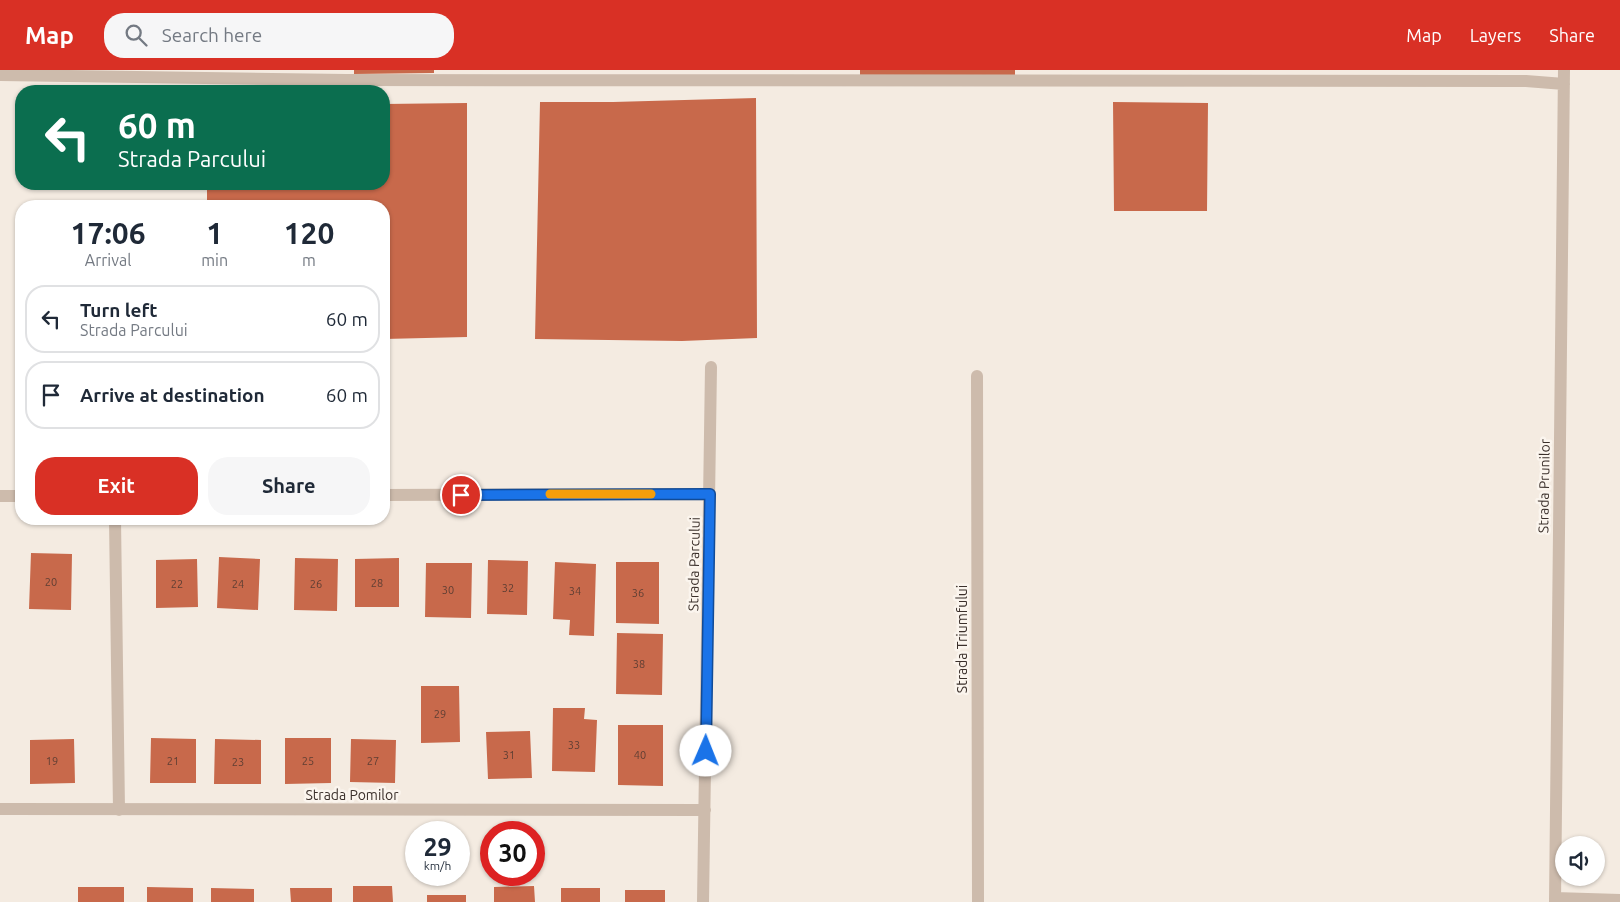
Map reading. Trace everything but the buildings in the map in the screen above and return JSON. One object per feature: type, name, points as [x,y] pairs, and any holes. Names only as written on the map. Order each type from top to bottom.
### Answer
[{"type":"street","name":"Strada Prunilor","points":[[1555,900],[1564,70]]},
{"type":"street","points":[[0,75],[1398,76],[1564,84]]},
{"type":"street","name":"Strada Parcului","points":[[703,902],[711,367]]},
{"type":"street","name":"Strada Triumfului","points":[[977,376],[978,902]]},
{"type":"street","points":[[390,495],[710,494]]},
{"type":"street","points":[[0,496],[15,496]]},
{"type":"street","points":[[115,525],[119,810]]},
{"type":"street","name":"Strada Pomilor","points":[[0,809],[705,810]]},
{"type":"street","points":[[1555,900],[1620,900]]},
{"type":"slow traffic","points":[[550,494],[651,494]]},
{"type":"route","points":[[461,495],[710,494],[706,751]]}]
